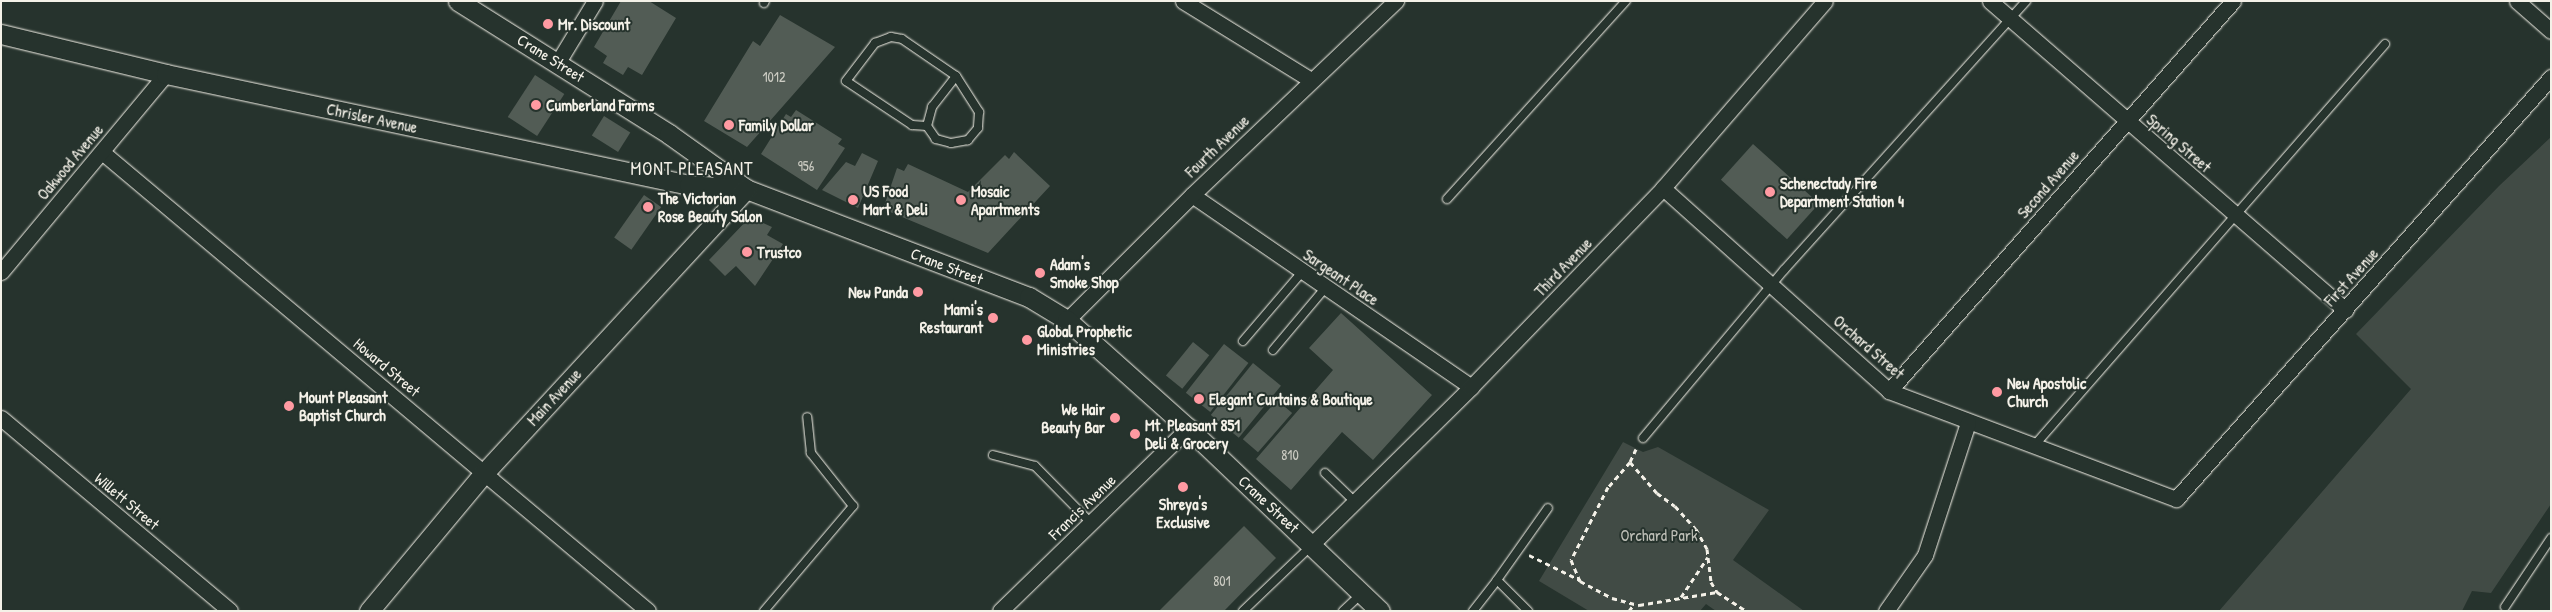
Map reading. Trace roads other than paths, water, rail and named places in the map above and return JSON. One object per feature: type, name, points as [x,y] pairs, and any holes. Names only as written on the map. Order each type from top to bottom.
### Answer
[{"type":"street","name":"Crane Street","points":[[458,1],[558,62],[699,154],[746,189],[1029,297],[1067,320],[1188,428],[1312,544],[1380,611]]},
{"type":"street","points":[[558,62],[595,1]]},
{"type":"street","points":[[1183,1],[1311,80]]},
{"type":"street","name":"Fourth Avenue","points":[[1067,320],[1192,195],[1396,1]]},
{"type":"street","name":"Third Avenue","points":[[1312,544],[1471,387],[1663,188],[1825,1]]},
{"type":"street","name":"Spring Street","points":[[1990,1],[2345,310]]},
{"type":"street","name":"Second Avenue","points":[[1889,391],[2233,1]]},
{"type":"street","points":[[2517,1],[2551,31]]},
{"type":"street","name":"Chrisler Avenue","points":[[1,34],[166,74],[689,185],[746,189]]},
{"type":"street","name":"Oakwood Avenue","points":[[1,272],[166,74]]},
{"type":"street","name":"First Avenue","points":[[2176,499],[2551,77]]},
{"type":"street","name":"Howard Street","points":[[102,152],[485,472],[648,611]]},
{"type":"street","name":"Orchard Street","points":[[1663,188],[1889,391],[1968,423],[2176,499]]},
{"type":"street","name":"Main Avenue","points":[[369,611],[485,472],[746,189]]},
{"type":"street","name":"Sargeant Place","points":[[1192,195],[1471,387]]},
{"type":"street","name":"Willett Street","points":[[1,418],[230,611]]},
{"type":"street","points":[[1886,611],[1925,555],[1968,423]]},
{"type":"street","name":"Francis Avenue","points":[[1000,611],[1188,428]]},
{"type":"lane","points":[[1447,199],[1626,1]]},
{"type":"lane","points":[[1643,438],[1773,285],[2026,1]]},
{"type":"lane","points":[[927,126],[912,125],[846,81],[875,43],[891,37],[902,39],[956,76],[978,112],[978,128],[968,140],[951,143],[936,139],[927,126],[932,107],[956,76]]},
{"type":"lane","points":[[2033,447],[2385,44]]},
{"type":"lane","points":[[1243,342],[1303,271]]},
{"type":"lane","points":[[1273,350],[1326,287]]},
{"type":"lane","points":[[764,611],[853,506],[811,453],[807,417]]},
{"type":"lane","points":[[993,455],[1035,466],[1090,523]]},
{"type":"lane","points":[[1325,473],[1355,502]]},
{"type":"lane","points":[[1473,611],[1548,508]]},
{"type":"lane","points":[[2514,611],[2505,609],[2551,538]]},
{"type":"lane","points":[[1242,611],[1312,544]]},
{"type":"lane","points":[[1497,580],[1528,611]]},
{"type":"lane","points":[[1343,611],[1362,593]]},
{"type":"place","name":"Mr. Discount","points":[[548,24]]},
{"type":"place","name":"Cumberland Farms","points":[[536,105]]},
{"type":"place","name":"Family Dollar","points":[[729,125]]},
{"type":"place","name":"Schenectady Fire Department Station 4","points":[[1770,192]]},
{"type":"place","name":"US Food Mart & Deli","points":[[853,200]]},
{"type":"place","name":"Mosaic Apartments","points":[[961,200]]},
{"type":"place","name":"The Victorian Rose Beauty Salon","points":[[648,207]]},
{"type":"place","name":"Trustco","points":[[747,252]]},
{"type":"place","name":"Adam's Smoke Shop","points":[[1040,273]]},
{"type":"place","name":"New Panda","points":[[918,292]]},
{"type":"place","name":"Mami's Restaurant","points":[[993,318]]},
{"type":"place","name":"Global Prophetic Ministries","points":[[1027,340]]},
{"type":"place","name":"New Apostolic Church","points":[[1997,392]]},
{"type":"place","name":"Elegant Curtains & Boutique","points":[[1199,399]]},
{"type":"place","name":"Mount Pleasant Baptist Church","points":[[289,406]]},
{"type":"place","name":"We Hair Beauty Bar","points":[[1115,418]]},
{"type":"place","name":"Mt. Pleasant 851 Deli & Grocery","points":[[1135,434]]},
{"type":"place","name":"Shreya's Exclusive","points":[[1183,487]]},
{"type":"district","name":"MONT PLEASANT","points":[[692,169]]},
{"type":"park label","name":"Orchard Park","points":[[1659,535]]}]
